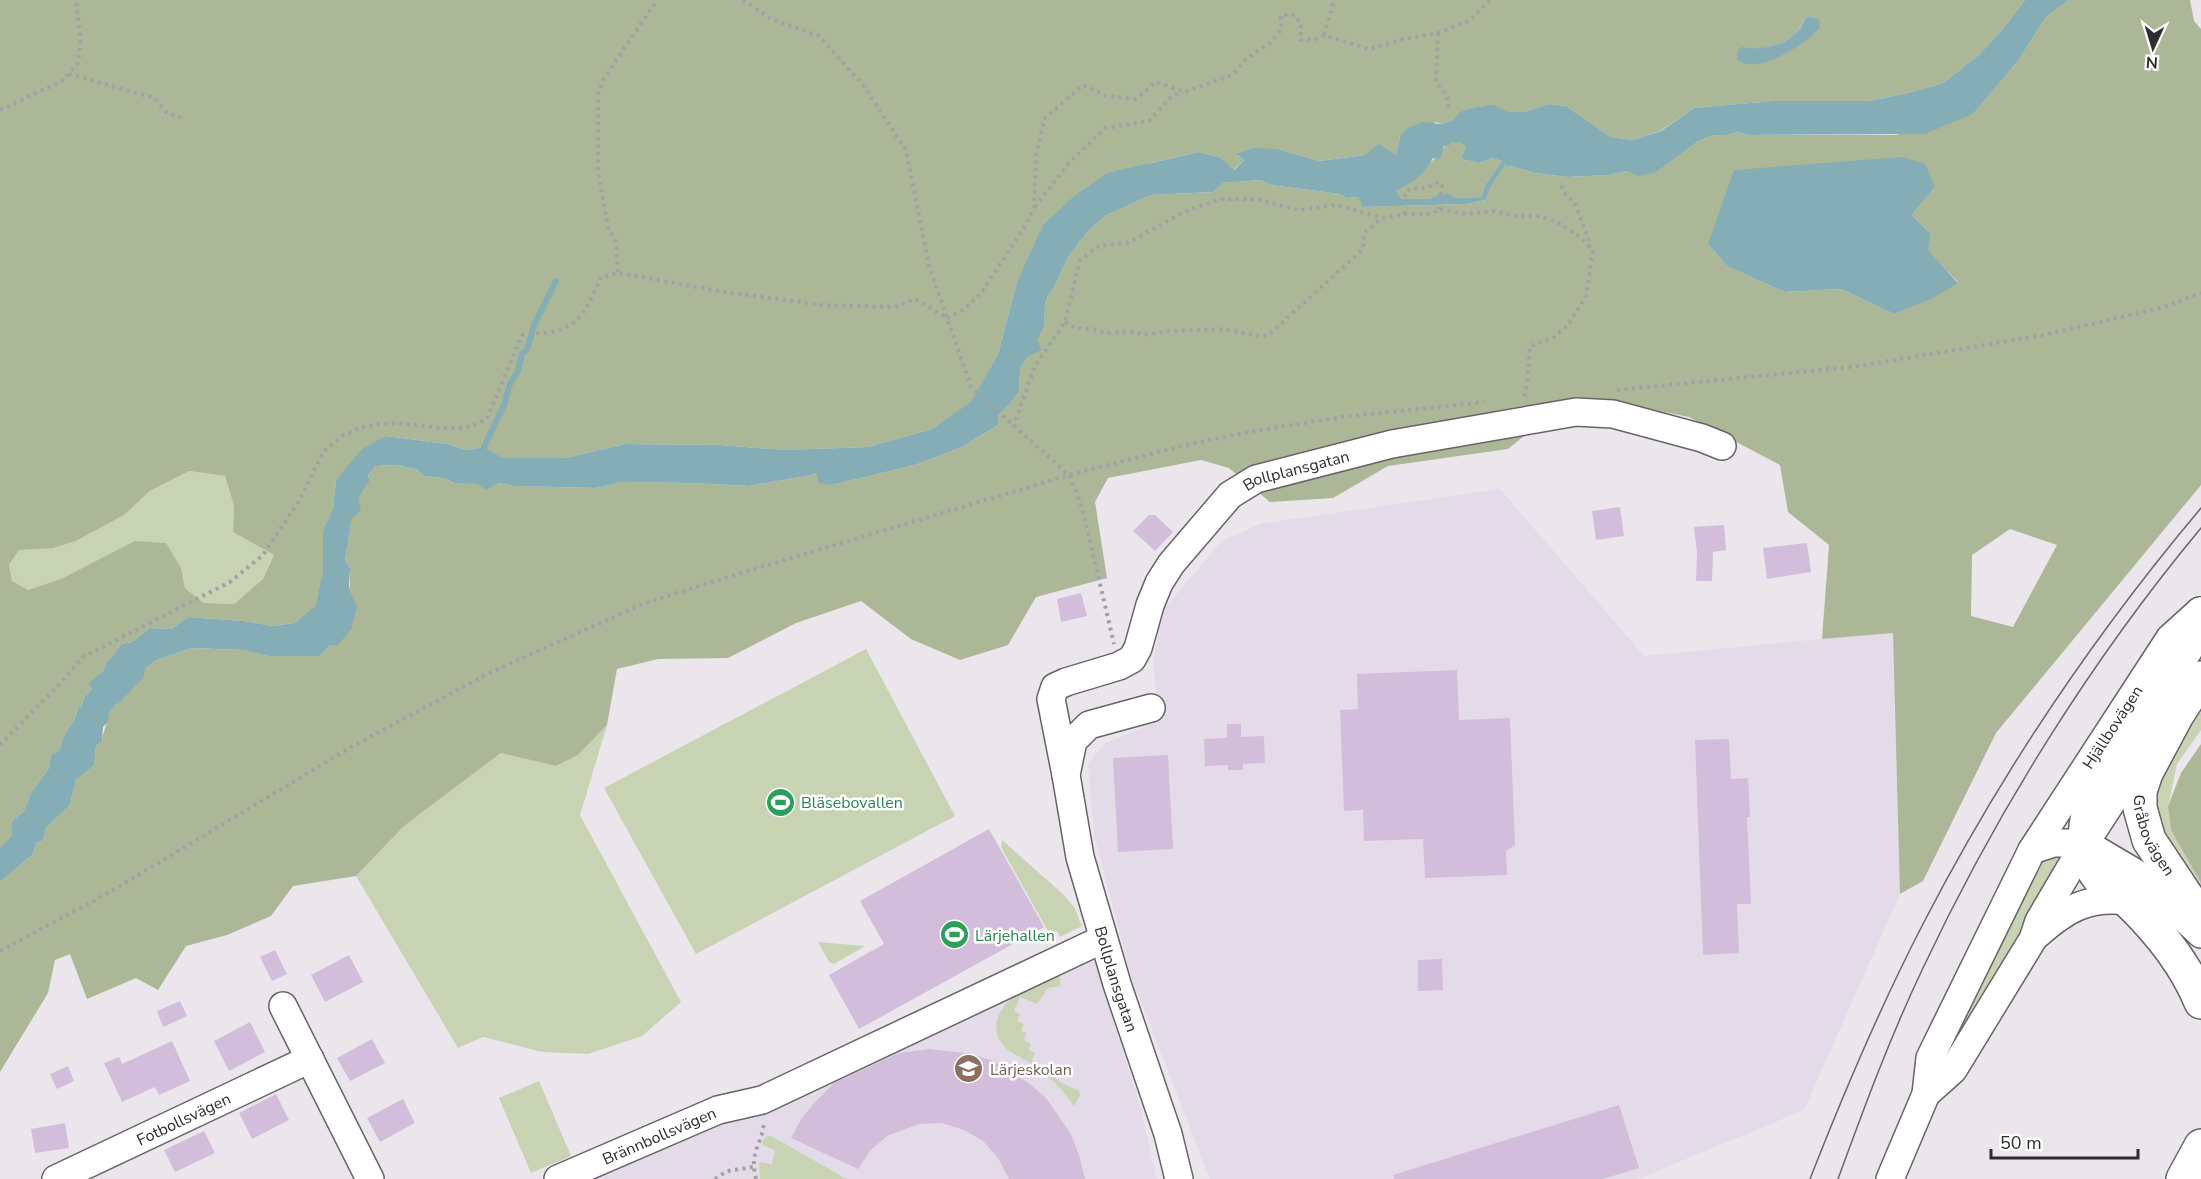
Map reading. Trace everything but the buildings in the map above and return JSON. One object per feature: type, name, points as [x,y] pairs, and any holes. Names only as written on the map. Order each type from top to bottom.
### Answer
[{"type":"main road","points":[[2201,612],[2186,649],[2095,794],[2085,824],[2085,843],[2097,875],[2128,901],[2174,952],[2194,984],[2201,1002]]},
{"type":"main road","name":"Hjällbovägen","points":[[2177,715],[2201,678]]},
{"type":"main road","name":"Gråbovägen","points":[[2177,715],[2146,773],[2140,791],[2140,808],[2149,840],[2201,918]]},
{"type":"main road","points":[[2183,1179],[2201,1146]]},
{"type":"street","name":"Bollplansgatan","points":[[1179,1179],[1168,1134],[1117,984],[1080,857],[1051,699],[1055,687],[1119,666],[1132,659],[1138,648],[1158,583],[1230,495],[1256,479],[1392,444],[1576,412],[1613,414],[1702,438],[1722,446]]},
{"type":"street","name":"Hjällbovägen","points":[[1890,1179],[1926,1095],[1930,1058],[2032,850],[2170,638],[2201,612]]},
{"type":"street","name":"Bollplansgatan","points":[[1066,775],[1073,741],[1089,725],[1151,708]]},
{"type":"street","name":"Hjällbovägen","points":[[1926,1095],[1953,1070],[2033,939],[2039,921],[2085,843],[2145,750],[2177,715]]},
{"type":"street","points":[[2032,850],[2055,843],[2085,843],[2134,872],[2201,934]]},
{"type":"street","name":"Hjällbovägen","points":[[2033,939],[2054,920],[2080,904],[2115,899],[2128,901]]},
{"type":"street","name":"Brännbollsvägen","points":[[558,1179],[718,1110],[762,1100],[1103,939]]},
{"type":"street","points":[[283,1006],[370,1179]]},
{"type":"street","name":"Fotbollsvägen","points":[[56,1179],[310,1059]]},
{"type":"path","points":[[0,110],[62,81],[78,63],[81,40],[76,0]]},
{"type":"path","points":[[618,273],[616,243],[608,227],[598,171],[598,95],[613,63],[657,0]]},
{"type":"path","points":[[743,0],[771,19],[819,36],[863,85],[906,150],[929,266],[971,387],[1069,475],[1084,518],[1109,615],[1119,666]]},
{"type":"path","points":[[1324,35],[1334,0]]},
{"type":"path","points":[[947,318],[963,310],[981,293],[1024,228],[1034,207],[1069,163],[1105,128],[1149,122],[1171,97],[1232,75],[1247,58],[1270,43],[1281,30],[1281,15],[1296,15],[1301,27],[1300,40],[1316,39],[1324,35],[1369,49],[1403,39],[1438,33],[1470,20],[1490,0]]},
{"type":"path","points":[[1438,33],[1436,81],[1447,97],[1449,108]]},
{"type":"path","points":[[69,74],[154,98],[167,113],[184,120]]},
{"type":"path","points":[[1034,207],[1036,154],[1046,118],[1083,85],[1106,96],[1136,99],[1156,82],[1185,92]]},
{"type":"path","points":[[1405,197],[1405,192],[1410,189],[1426,188],[1439,182],[1442,185],[1439,209]]},
{"type":"path","points":[[1535,398],[1524,399],[1530,346],[1552,339],[1568,325],[1586,296],[1593,250],[1575,203],[1566,195],[1561,186]]},
{"type":"path","points":[[1013,426],[1035,366],[1065,322],[1080,260],[1099,246],[1127,243],[1184,212],[1221,199],[1258,199],[1298,210],[1336,205],[1382,218],[1405,214],[1432,214],[1439,209],[1466,214],[1495,211],[1513,216],[1540,216],[1557,222],[1580,237],[1593,250]]},
{"type":"path","points":[[1405,214],[1404,210],[1407,207]]},
{"type":"path","points":[[1065,322],[1075,328],[1094,328],[1106,333],[1134,332],[1144,335],[1169,331],[1224,329],[1262,337],[1271,333],[1363,249],[1364,233],[1382,218]]},
{"type":"path","points":[[0,745],[83,657],[230,582],[263,555],[299,501],[323,452],[342,436],[362,427],[379,424],[397,423],[460,428],[472,426],[487,419],[522,335],[558,331],[578,320],[591,300],[601,277],[618,273],[725,292],[822,304],[894,307],[915,299],[947,318]]},
{"type":"path","points":[[1615,390],[1859,366],[2044,335],[2161,308],[2201,293]]},
{"type":"path","points":[[0,951],[110,892],[353,746],[466,685],[645,603],[1069,475],[1190,444],[1342,417],[1489,402]]},
{"type":"path","points":[[756,1179],[753,1167],[754,1156],[765,1125],[762,1100]]},
{"type":"path","points":[[715,1179],[726,1171],[753,1167]]},
{"type":"shaded area","points":[[1500,489],[1644,656],[1893,632],[1900,894],[1804,1110],[1638,1179],[1210,1179],[1131,976],[1094,835],[1088,764],[1104,744],[1159,721],[1153,662],[1162,611],[1222,541],[1260,524]]},
{"type":"shaded area","name":"Lärjeskolan","points":[[1091,950],[1139,1102],[1157,1179],[584,1179]]},
{"type":"green space","points":[[0,0],[2025,0],[1979,55],[1943,83],[1870,101],[1772,101],[1694,108],[1660,131],[1633,140],[1611,137],[1566,106],[1549,104],[1526,112],[1510,112],[1494,106],[1477,107],[1453,120],[1442,124],[1436,122],[1400,137],[1396,155],[1365,155],[1320,161],[1278,149],[1237,155],[1244,160],[1233,170],[1220,157],[1199,152],[1150,163],[1017,282],[998,354],[971,403],[932,429],[868,447],[785,450],[720,445],[625,444],[565,458],[502,458],[484,447],[467,450],[447,444],[386,436],[336,480],[333,508],[323,530],[323,570],[317,606],[294,623],[273,626],[244,621],[188,617],[171,629],[150,628],[132,642],[122,644],[111,660],[107,661],[103,671],[90,683],[92,689],[84,697],[81,708],[78,708],[63,738],[60,750],[51,755],[49,768],[31,793],[24,811],[12,821],[13,836],[0,847]],"holes":[[[1809,16],[1819,19],[1757,63],[1741,48],[1763,48],[1785,41],[1797,32]],[[189,471],[225,476],[234,506],[233,532],[274,555],[263,579],[234,604],[204,603],[185,588],[181,568],[166,543],[135,541],[63,578],[28,590],[12,581],[9,565],[19,550],[53,548],[76,541],[124,515],[150,491]]]},
{"type":"green space","points":[[2069,0],[2190,0],[2194,21],[2201,29],[2201,485],[1996,733],[1923,881],[1900,894],[1893,633],[1822,639],[1829,545],[1788,512],[1780,465],[1689,417],[1615,402],[1567,401],[1508,449],[1388,466],[1333,498],[1270,502],[1229,468],[1201,460],[1108,478],[1095,502],[1107,578],[1036,597],[1008,645],[960,660],[911,639],[861,601],[796,623],[728,658],[658,659],[617,669],[607,725],[578,755],[556,766],[501,753],[404,826],[356,876],[293,886],[271,916],[227,935],[186,946],[158,990],[136,978],[87,999],[70,954],[55,960],[48,993],[0,1072],[0,882],[32,855],[37,842],[43,841],[46,828],[70,805],[76,780],[94,766],[96,746],[102,742],[108,713],[145,669],[155,661],[191,648],[242,650],[268,656],[319,656],[331,645],[338,645],[345,629],[349,610],[351,569],[345,559],[352,517],[360,493],[370,482],[368,475],[376,466],[395,465],[416,469],[424,476],[443,478],[454,483],[596,488],[622,482],[749,486],[817,474],[832,485],[915,465],[962,447],[998,425],[998,416],[1019,392],[1020,368],[1044,327],[1048,295],[1054,288],[1068,257],[1088,231],[1105,216],[1151,195],[1213,192],[1223,183],[1261,180],[1270,185],[1340,194],[1346,198],[1360,197],[1362,207],[1466,204],[1486,200],[1505,163],[1506,167],[1568,177],[1608,175],[1628,171],[1657,172],[1697,142],[1713,135],[1724,136],[1738,132],[1749,135],[1896,135],[1973,114],[2018,61],[2046,17]],"holes":[[[1935,187],[1912,215],[1931,234],[1927,250],[1958,282],[1894,314],[1841,289],[1784,292],[1727,266],[1708,244]],[[2010,529],[2057,545],[2013,627],[1971,616],[1972,555]]]},
{"type":"green space","points":[[1452,142],[1459,142],[1466,147],[1461,159],[1480,163],[1492,158],[1502,161],[1485,185],[1481,197],[1454,198],[1437,195],[1429,199],[1402,199],[1396,191],[1414,179]]},
{"type":"green space","points":[[189,471],[225,476],[234,506],[233,532],[274,555],[263,579],[234,604],[204,603],[185,588],[181,568],[63,578],[28,590],[12,582],[9,565],[19,549],[53,548],[76,541],[124,515],[150,491]]},
{"type":"green space","name":"Bläsebovallen","points":[[866,649],[955,816],[696,954],[604,788]]},
{"type":"green space","points":[[2201,712],[2201,730],[2177,764],[2168,806],[2171,830],[2201,883],[2201,902],[2149,813],[2167,760]]},
{"type":"green space","points":[[607,725],[580,815],[681,1002],[642,1036],[588,1054],[542,1052],[483,1037],[458,1048],[356,876],[404,826],[501,753],[556,766],[578,755]]},
{"type":"green space","points":[[2201,744],[2201,883],[2171,830],[2168,806],[2181,773]]},
{"type":"green space","points":[[1002,840],[1063,894],[1074,907],[1082,926],[1060,937],[1057,931],[1049,933],[1001,847]]},
{"type":"green space","points":[[2058,853],[2069,859],[1948,1056],[1942,1057],[2035,870],[2046,859]]},
{"type":"green space","points":[[818,942],[865,946],[834,964],[829,962]]},
{"type":"green space","points":[[1057,974],[1061,986],[1048,988],[1037,1004],[1020,997],[1014,1011],[1020,1014],[1017,1021],[1024,1024],[1021,1031],[1026,1033],[1024,1040],[1031,1044],[1028,1050],[1035,1053],[1032,1060],[1059,1081],[1079,1090],[1080,1096],[1074,1106],[1047,1075],[1006,1048],[999,1039],[996,1025],[1001,1012],[1010,1000]]},
{"type":"green space","points":[[539,1081],[571,1156],[531,1173],[499,1098]]},
{"type":"green space","points":[[767,1136],[771,1136],[847,1179],[760,1179],[759,1162],[772,1164],[775,1150],[762,1145]]},
{"type":"water","points":[[2025,0],[2069,0],[2046,17],[2018,61],[1973,114],[1925,134],[1749,135],[1738,132],[1724,136],[1713,135],[1697,142],[1657,172],[1638,176],[1628,171],[1608,175],[1568,177],[1535,173],[1511,166],[1506,167],[1505,164],[1486,200],[1466,204],[1362,207],[1359,197],[1346,198],[1340,194],[1270,185],[1261,180],[1223,183],[1213,192],[1151,195],[1105,216],[1088,231],[1068,257],[1045,305],[1044,327],[1037,340],[1042,350],[1027,357],[1020,368],[1019,392],[998,416],[998,425],[962,447],[915,465],[832,485],[819,483],[817,474],[749,486],[622,482],[596,488],[514,486],[498,483],[486,490],[477,484],[454,483],[443,478],[424,476],[416,469],[395,465],[376,466],[368,475],[370,482],[360,495],[361,511],[352,518],[345,559],[351,569],[350,588],[357,606],[352,628],[338,645],[331,645],[319,656],[268,656],[242,650],[191,648],[155,661],[145,669],[143,678],[109,713],[108,722],[103,727],[102,742],[96,746],[94,766],[76,780],[70,805],[46,828],[43,841],[37,842],[32,855],[0,882],[0,847],[12,836],[12,821],[24,811],[31,793],[49,768],[51,755],[60,750],[63,738],[78,708],[81,708],[84,697],[92,689],[89,683],[103,671],[107,661],[122,644],[132,642],[150,628],[171,629],[188,617],[244,621],[273,626],[294,623],[316,606],[323,570],[323,530],[333,508],[336,480],[362,449],[386,436],[447,444],[467,450],[484,447],[503,458],[565,458],[625,444],[720,445],[785,450],[868,447],[932,429],[971,402],[998,354],[1017,282],[1043,225],[1072,198],[1107,173],[1199,152],[1220,157],[1234,170],[1244,160],[1236,154],[1254,148],[1278,149],[1320,161],[1365,155],[1379,144],[1396,155],[1400,137],[1408,128],[1423,122],[1442,124],[1453,120],[1460,112],[1494,105],[1510,112],[1525,112],[1549,104],[1566,106],[1611,137],[1633,140],[1661,131],[1694,108],[1772,101],[1870,101],[1943,83],[1979,55]],"holes":[[[1452,142],[1459,142],[1466,147],[1461,159],[1480,163],[1492,158],[1502,161],[1485,185],[1481,197],[1454,198],[1450,194],[1437,195],[1429,199],[1402,199],[1396,191],[1417,178],[1433,158],[1440,159],[1444,146]]]},
{"type":"water","points":[[1809,16],[1819,19],[1820,28],[1793,49],[1769,61],[1757,64],[1746,64],[1737,60],[1738,50],[1741,47],[1763,48],[1792,37]]},
{"type":"water","points":[[1903,157],[1925,164],[1935,187],[1912,215],[1931,234],[1928,250],[1958,283],[1933,298],[1894,314],[1841,289],[1784,292],[1727,266],[1708,244],[1734,170]]},
{"type":"waterway","points":[[484,447],[504,405],[510,384],[518,371],[522,353],[527,350],[534,325],[556,281]]},
{"type":"tram line","points":[[1810,1179],[1893,985],[1953,867],[1984,813],[2086,656],[2161,556],[2201,508]]},
{"type":"tram line","points":[[1838,1179],[1899,1020],[1951,910],[1982,852],[2014,795],[2084,684],[2160,578],[2201,528]]},
{"type":"place","name":"Bläsebovallen","points":[[780,802]]},
{"type":"place","name":"Lärjehallen","points":[[954,935]]},
{"type":"place","name":"Lärjeskolan","points":[[969,1069]]}]
